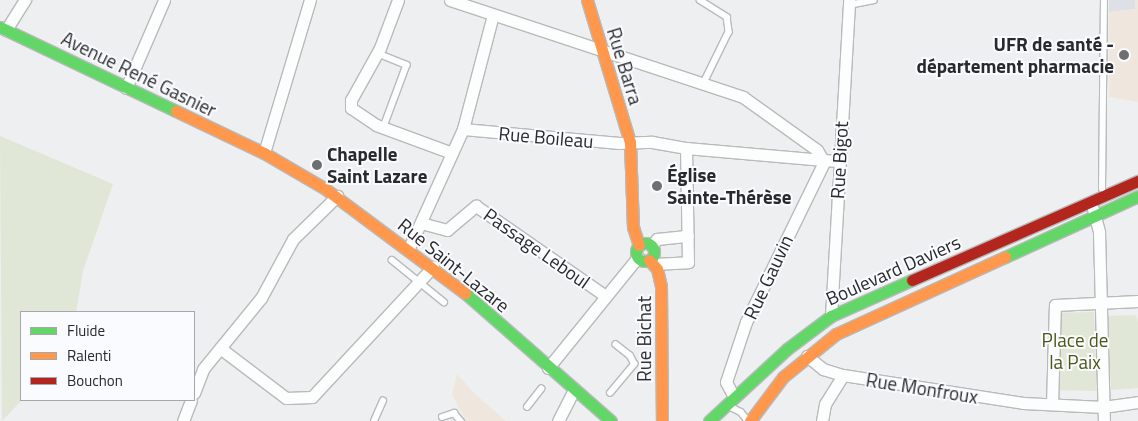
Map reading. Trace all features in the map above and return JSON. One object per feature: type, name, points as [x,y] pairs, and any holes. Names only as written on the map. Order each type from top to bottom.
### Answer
[{"type":"main road","name":"Rue Barra","points":[[587,0],[630,142]]},
{"type":"main road","name":"Avenue René Gasnier","points":[[3,28],[264,152]]},
{"type":"main road","points":[[630,142],[633,228],[639,245],[647,260],[654,254],[652,246],[639,245]]},
{"type":"main road","name":"Rue Saint-Lazare","points":[[264,152],[338,196],[409,248],[433,267],[552,374],[599,407],[611,421]]},
{"type":"main road","name":"Boulevard Daviers","points":[[753,419],[783,377],[807,356],[856,324],[998,258],[1138,181]]},
{"type":"main road","name":"Boulevard Daviers","points":[[712,420],[787,349],[831,316],[1098,202],[1138,196]]},
{"type":"main road","name":"Rue Bichat","points":[[647,260],[661,286],[662,421]]},
{"type":"main road","points":[[701,421],[712,420]]},
{"type":"street","points":[[126,88],[164,0]]},
{"type":"street","points":[[264,152],[310,0]]},
{"type":"street","points":[[398,0],[377,53],[350,105],[355,113],[384,127],[452,153]]},
{"type":"street","points":[[450,0],[602,52],[743,97],[817,150],[824,160]]},
{"type":"street","points":[[3,28],[19,2]]},
{"type":"street","name":"Rue Bigot","points":[[831,316],[849,3]]},
{"type":"street","points":[[409,248],[463,129],[493,15]]},
{"type":"street","name":"Rue Boileau","points":[[463,129],[630,142],[652,142],[686,148],[839,161]]},
{"type":"street","points":[[552,374],[604,295],[647,260],[688,262],[686,148]]},
{"type":"street","name":"Rue Gauvin","points":[[730,401],[726,382],[746,322],[824,160]]},
{"type":"street","name":"Boulevard Daviers","points":[[1098,202],[1138,188]]},
{"type":"street","points":[[195,390],[203,369],[261,298],[293,239],[338,196]]},
{"type":"street","points":[[1098,202],[1104,421]]},
{"type":"street","name":"Passage Leboul","points":[[421,223],[447,230],[476,206],[604,295]]},
{"type":"street","points":[[652,246],[657,239],[688,236]]},
{"type":"street","points":[[220,348],[286,398],[312,397],[433,267]]},
{"type":"street","points":[[1138,301],[1058,303],[1054,307],[1047,405],[1103,407],[1138,402]]},
{"type":"street","name":"Rue Monfroux","points":[[807,356],[823,369],[842,375],[1047,405]]},
{"type":"street","points":[[822,421],[824,404],[842,375]]},
{"type":"street","points":[[558,421],[574,390]]},
{"type":"street","points":[[183,421],[191,401]]},
{"type":"lane","points":[[700,0],[728,17],[729,32],[703,85]]},
{"type":"lane","points":[[849,3],[874,0]]},
{"type":"lane","points":[[1098,202],[1104,0]]},
{"type":"lane","points":[[377,53],[407,64],[384,127]]},
{"type":"lane","points":[[392,260],[444,302]]},
{"type":"lane","points":[[610,393],[634,364],[630,356],[616,345]]},
{"type":"lane","points":[[527,407],[541,389]]},
{"type":"lane","points":[[374,421],[383,401]]},
{"type":"lane","points":[[730,401],[741,412],[753,419]]},
{"type":"lane","points":[[442,416],[454,413],[461,421]]},
{"type":"shaded area","points":[[1109,0],[1135,0],[1135,9],[1109,12]]},
{"type":"shaded area","name":"UFR de santé - département pharmacie","points":[[1135,0],[1138,0],[1138,102],[1109,97],[1109,12],[1135,9]]},
{"type":"shaded area","points":[[457,374],[474,393],[506,421],[466,421],[452,395]]},
{"type":"green space","points":[[0,136],[113,184],[83,271],[76,311],[20,311],[21,401],[2,421]]},
{"type":"green space","name":"Place de la Paix","points":[[1094,312],[1097,391],[1054,390],[1057,313]]},
{"type":"green space","name":"Place de la Paix","points":[[1135,315],[1138,321],[1138,388],[1111,390],[1108,316]]},
{"type":"traffic: fast","points":[[0,27],[176,111]]},
{"type":"traffic: fast","points":[[1005,257],[1138,196]]},
{"type":"traffic: fast","points":[[645,243],[651,246],[654,252],[651,258],[645,261],[639,258],[636,252],[639,246],[645,243]]},
{"type":"traffic: fast","points":[[709,421],[787,349],[831,316],[912,280]]},
{"type":"traffic: fast","points":[[465,293],[611,421]]},
{"type":"traffic: slow","points":[[587,0],[630,142],[633,227],[639,245]]},
{"type":"traffic: slow","points":[[176,111],[264,153],[324,188],[465,293]]},
{"type":"traffic: slow","points":[[750,421],[783,377],[836,334],[1005,257]]},
{"type":"traffic: slow","points":[[649,260],[657,269],[661,286],[662,421]]},
{"type":"traffic: jam","points":[[912,280],[1138,181]]},
{"type":"place","name":"UFR de santé - département pharmacie","points":[[1124,55]]},
{"type":"place","name":"Chapelle Saint Lazare","points":[[317,165]]},
{"type":"place","name":"Église Sainte-Thérèse","points":[[657,186]]}]
